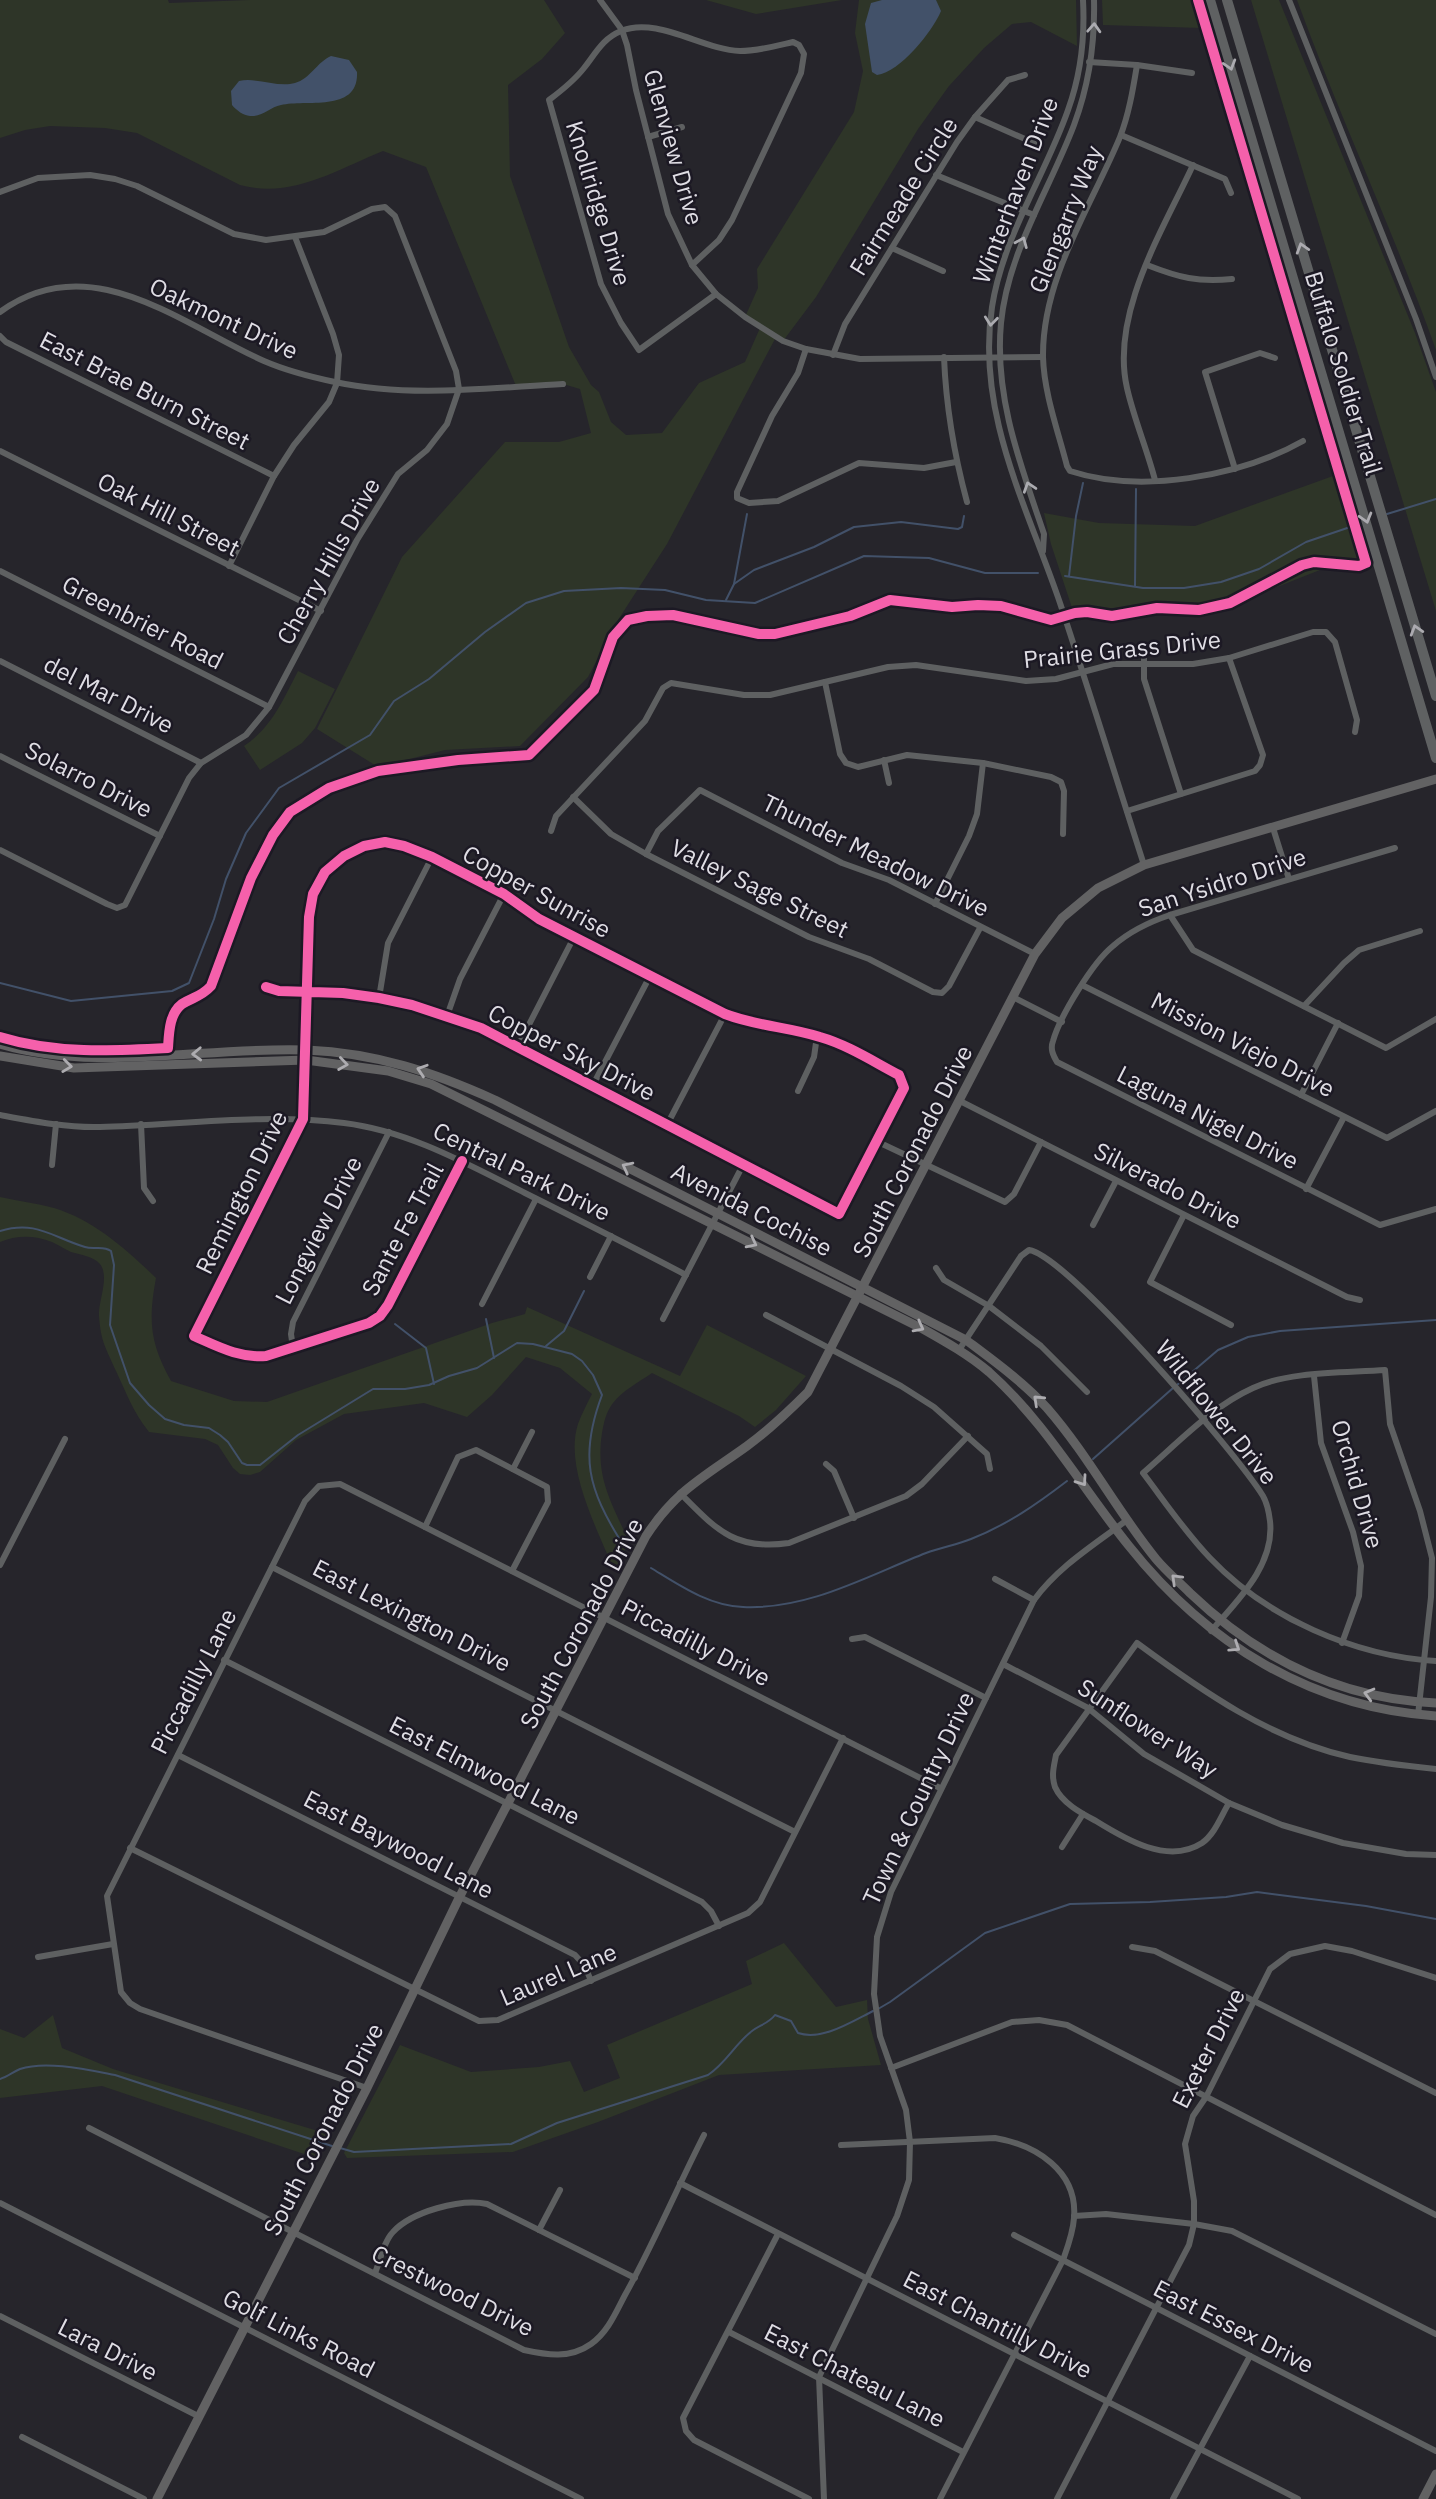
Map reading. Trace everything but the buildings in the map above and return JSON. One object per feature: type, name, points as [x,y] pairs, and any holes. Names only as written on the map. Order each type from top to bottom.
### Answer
[{"type":"main road","name":"Buffalo Soldier Trail","points":[[1210,0],[1436,758]]},
{"type":"main road","name":"Buffalo Soldier Trail","points":[[1227,0],[1436,696]]},
{"type":"street","name":"Glenview Drive","points":[[600,0],[621,30],[627,45],[668,214],[691,265],[716,294],[760,328],[783,341],[833,355],[860,359],[1043,357]]},
{"type":"street","name":"Winterhaven Drive","points":[[1083,0],[1084,34],[1073,95],[1023,211],[995,289],[990,320],[991,387],[997,421],[1034,537],[1043,553],[1144,865]]},
{"type":"street","name":"Winterhaven Drive","points":[[1043,553],[1044,534],[1007,418],[1001,386],[1001,321],[1008,284],[1019,249],[1073,126],[1090,62],[1094,0]]},
{"type":"street","points":[[1289,0],[1416,318],[1436,377]]},
{"type":"street","points":[[621,30],[637,27],[658,29],[701,43],[739,51],[793,42],[799,44],[804,54],[801,73],[732,220],[719,240],[691,265]]},
{"type":"street","name":"Knollridge Drive","points":[[621,30],[603,41],[586,67],[548,100],[601,284],[621,323],[639,350],[716,294]]},
{"type":"street","points":[[1080,62],[1136,65],[1192,73]]},
{"type":"street","name":"Glengarry Way","points":[[1136,65],[1132,97],[1121,135],[1060,270],[1048,311],[1043,357],[1051,407],[1070,471],[1115,480],[1155,480]]},
{"type":"street","name":"Fairmeade Circle","points":[[833,355],[845,324],[936,175],[975,117],[1009,80],[1025,75]]},
{"type":"street","points":[[975,117],[1034,143]]},
{"type":"street","points":[[648,136],[682,127]]},
{"type":"street","points":[[1121,135],[1225,179],[1231,193]]},
{"type":"street","points":[[1193,165],[1147,265],[1126,322],[1124,357],[1127,387],[1155,480],[1198,477],[1235,468],[1286,451],[1303,441]]},
{"type":"street","points":[[0,192],[38,178],[63,175],[103,177],[137,186],[234,234],[266,240],[324,232],[372,209],[385,207],[395,216],[456,371],[459,389]]},
{"type":"street","points":[[936,175],[1034,215]]},
{"type":"street","points":[[229,566],[274,476],[294,445],[320,416],[337,383],[339,355],[333,334],[295,237]]},
{"type":"street","points":[[892,248],[943,271]]},
{"type":"street","points":[[1147,265],[1175,276],[1204,281],[1232,279]]},
{"type":"street","name":"Oakmont Drive","points":[[0,312],[38,292],[72,286],[107,289],[154,304],[284,369],[337,383],[393,390],[563,384]]},
{"type":"street","name":"East Brae Burn Street","points":[[0,336],[6,342],[274,476]]},
{"type":"street","points":[[806,349],[798,373],[772,416],[737,492],[737,498],[749,503],[778,501],[859,463],[924,468],[956,463]]},
{"type":"street","points":[[1235,468],[1205,372],[1260,353],[1275,358]]},
{"type":"street","points":[[944,357],[946,399],[956,463],[967,502]]},
{"type":"street","name":"Cherry Hills Drive","points":[[0,850],[117,908],[125,905],[190,779],[201,763],[246,735],[269,707],[357,540],[398,474],[427,450],[447,424],[459,389]]},
{"type":"street","name":"Oak Hill Street","points":[[0,451],[321,611]]},
{"type":"street","name":"Greenbrier Road","points":[[0,570],[269,707]]},
{"type":"street","name":"Prairie Grass Drive","points":[[573,797],[645,721],[663,688],[671,683],[744,695],[770,695],[888,667],[916,665],[1026,681],[1082,674],[1113,664],[1144,660],[1193,664],[1228,658],[1313,632],[1326,632],[1335,642],[1357,720],[1355,732]]},
{"type":"street","points":[[1127,811],[1255,771],[1261,765],[1263,755],[1228,658]]},
{"type":"street","name":"del Mar Drive","points":[[0,660],[201,763]]},
{"type":"street","points":[[1144,660],[1144,679],[1181,794]]},
{"type":"street","points":[[825,682],[840,754],[846,763],[858,766],[907,755],[983,763],[1051,777],[1061,782],[1064,792],[1063,834]]},
{"type":"street","name":"Solarro Drive","points":[[0,756],[160,836]]},
{"type":"street","points":[[884,760],[889,783]]},
{"type":"street","points":[[934,904],[969,836],[977,814],[983,763]]},
{"type":"street","name":"South Coronado Drive","points":[[157,2499],[367,2088],[460,1896],[646,1536],[680,1493],[779,1420],[808,1392],[1035,954],[1062,918],[1098,888],[1144,865],[1436,779]]},
{"type":"street","name":"Thunder Meadow Drive","points":[[646,854],[658,831],[700,790],[842,863],[889,880],[1035,954]]},
{"type":"street","points":[[551,831],[556,816],[573,797]]},
{"type":"street","name":"Valley Sage Street","points":[[573,797],[611,834],[646,854],[808,937],[869,959],[933,992],[942,993],[949,986],[980,928]]},
{"type":"street","points":[[1273,828],[1289,879]]},
{"type":"street","name":"Copper Sunrise","points":[[306,1055],[309,917],[313,894],[325,872],[344,856],[364,846],[385,842],[432,857],[504,894],[539,919],[724,1014],[742,1021],[817,1036],[899,1075],[904,1082],[904,1088],[876,1141]]},
{"type":"street","name":"San Ysidro Drive","points":[[1062,1022],[1098,960],[1113,945],[1150,922],[1395,848]]},
{"type":"street","points":[[379,998],[388,943],[432,857]]},
{"type":"street","points":[[447,1016],[460,979],[504,894]]},
{"type":"street","points":[[1170,915],[1193,950],[1386,1048],[1436,1019]]},
{"type":"street","points":[[1304,1006],[1359,950],[1420,931]]},
{"type":"street","points":[[518,1046],[574,937]]},
{"type":"street","points":[[593,1085],[650,976]]},
{"type":"street","name":"Mission Viejo Drive","points":[[1082,985],[1387,1138],[1436,1111]]},
{"type":"street","name":"Copper Sky Drive","points":[[266,986],[279,990],[379,998],[412,1005],[481,1028],[839,1214],[876,1141]]},
{"type":"street","points":[[1013,997],[1062,1022]]},
{"type":"street","points":[[668,1124],[724,1014]]},
{"type":"street","name":"Laguna Nigel Drive","points":[[1062,1022],[1052,1043],[1052,1054],[1056,1062],[1306,1189],[1380,1226],[1436,1209]]},
{"type":"street","points":[[1301,1095],[1338,1023]]},
{"type":"street","points":[[798,1091],[814,1056],[817,1036]]},
{"type":"street","name":"Avenida Cochise","points":[[0,1044],[72,1056],[306,1055],[393,1061],[445,1077],[966,1340],[1008,1372],[1047,1408],[1158,1562],[1220,1621],[1295,1670],[1380,1697],[1436,1703]]},
{"type":"street","name":"Avenida Cochise","points":[[0,1056],[75,1068],[141,1068],[306,1055],[431,1084],[858,1296],[959,1350],[988,1371],[1027,1409],[1116,1529],[1164,1588],[1211,1630],[1245,1654],[1337,1698],[1418,1715],[1436,1716]]},
{"type":"street","name":"Remington Drive","points":[[293,1348],[266,1356],[250,1357],[235,1354],[194,1336],[303,1119],[306,1055]]},
{"type":"street","name":"Silverado Drive","points":[[960,1101],[1347,1297],[1360,1300]]},
{"type":"street","name":"Central Park Drive","points":[[0,1115],[98,1127],[303,1119],[345,1123],[389,1132],[423,1143],[462,1161],[686,1275]]},
{"type":"street","points":[[1306,1189],[1344,1117]]},
{"type":"street","points":[[52,1165],[57,1124]]},
{"type":"street","points":[[141,1124],[144,1188],[153,1201]]},
{"type":"street","name":"Longview Drive","points":[[293,1348],[293,1322],[389,1132]]},
{"type":"street","points":[[876,1141],[1005,1202],[1014,1194],[1041,1142]]},
{"type":"street","name":"Sante Fe Trail","points":[[293,1348],[380,1317],[462,1161]]},
{"type":"street","points":[[663,1319],[744,1163]]},
{"type":"street","points":[[1093,1225],[1116,1181]]},
{"type":"street","points":[[482,1304],[536,1199]]},
{"type":"street","points":[[1184,1215],[1150,1282],[1231,1325]]},
{"type":"street","points":[[590,1277],[611,1236]]},
{"type":"street","name":"Wildflower Drive","points":[[989,1306],[1021,1256],[1029,1250],[1038,1252],[1107,1311],[1256,1485],[1265,1500],[1270,1521],[1270,1543],[1262,1566],[1211,1630]]},
{"type":"street","points":[[936,1268],[944,1280],[989,1306],[1041,1346],[1087,1392]]},
{"type":"street","points":[[959,1350],[989,1306]]},
{"type":"street","points":[[766,1315],[934,1406],[987,1454],[990,1469]]},
{"type":"street","points":[[1418,1715],[1423,1660],[1431,1597],[1432,1558],[1420,1511],[1390,1424],[1385,1370],[1281,1379],[1254,1387],[1203,1421],[1143,1473],[1210,1559],[1245,1589],[1292,1620],[1342,1643],[1380,1654],[1423,1660],[1436,1661]]},
{"type":"street","name":"Orchid Drive","points":[[1314,1376],[1321,1443],[1353,1532],[1361,1566],[1359,1597],[1342,1643]]},
{"type":"street","points":[[513,1469],[532,1432]]},
{"type":"street","points":[[680,1493],[712,1526],[738,1542],[753,1545],[789,1543],[906,1496],[922,1484],[968,1436]]},
{"type":"street","points":[[0,1565],[65,1438]]},
{"type":"street","points":[[425,1527],[458,1457],[476,1450],[547,1487],[548,1502],[512,1571]]},
{"type":"street","points":[[826,1464],[834,1471],[854,1518]]},
{"type":"street","name":"Piccadilly Drive","points":[[319,1486],[340,1484],[940,1788]]},
{"type":"street","name":"Piccadilly Lane","points":[[113,1944],[107,1896],[304,1501],[319,1486]]},
{"type":"street","name":"Town & Country Drive","points":[[824,2499],[819,2377],[867,2279],[909,2180],[910,2142],[906,2110],[880,2036],[874,1994],[877,1937],[891,1892],[1034,1600],[1049,1580],[1065,1566],[1127,1520]]},
{"type":"street","name":"East Lexington Drive","points":[[272,1567],[795,1832]]},
{"type":"street","points":[[995,1579],[1034,1600]]},
{"type":"street","points":[[852,1639],[865,1637],[986,1698]]},
{"type":"street","points":[[1228,1802],[1211,1836],[1200,1845],[1182,1850],[1162,1850],[1129,1841],[1083,1814],[1062,1798],[1052,1775],[1056,1755],[1137,1643],[1199,1688],[1276,1731],[1348,1756],[1391,1765],[1436,1769]]},
{"type":"street","name":"East Elmwood Lane","points":[[225,1660],[702,1902],[711,1911],[719,1926]]},
{"type":"street","name":"Sunflower Way","points":[[1003,1664],[1088,1708],[1144,1754],[1228,1802],[1282,1825],[1343,1843],[1406,1854],[1436,1855]]},
{"type":"street","name":"Laurel Lane","points":[[130,1848],[479,2021],[498,2020],[748,1913],[760,1902],[843,1738]]},
{"type":"street","name":"East Baywood Lane","points":[[178,1755],[575,1955],[585,1966],[591,1981]]},
{"type":"street","points":[[1062,1847],[1083,1814]]},
{"type":"street","points":[[38,1957],[113,1944],[121,1992],[130,2003],[140,2009],[367,2088]]},
{"type":"street","name":"Exeter Drive","points":[[1057,2499],[1189,2245],[1194,2224],[1194,2201],[1185,2144],[1193,2116],[1206,2097],[1270,1969],[1290,1954],[1325,1946],[1352,1951],[1436,1978]]},
{"type":"street","points":[[1132,1947],[1155,1951],[1436,2094]]},
{"type":"street","points":[[891,2068],[1012,2022],[1039,2020],[1067,2025],[1436,2215]]},
{"type":"street","name":"Crestwood Drive","points":[[89,2128],[524,2350],[554,2356],[591,2345],[607,2329],[635,2278],[704,2135]]},
{"type":"street","points":[[841,2145],[995,2138],[1018,2142],[1050,2160],[1072,2194],[1074,2216],[1071,2237],[1063,2260],[940,2499]]},
{"type":"street","name":"East Chantilly Drive","points":[[680,2183],[1298,2499]]},
{"type":"street","points":[[539,2230],[560,2190]]},
{"type":"street","points":[[375,2273],[392,2232],[411,2219],[453,2203],[473,2200],[487,2204],[635,2278]]},
{"type":"street","name":"Golf Links Road","points":[[0,2203],[580,2499]]},
{"type":"street","points":[[1074,2216],[1106,2214],[1232,2231],[1436,2334]]},
{"type":"street","points":[[778,2234],[683,2418],[686,2431],[694,2440],[809,2499]]},
{"type":"street","name":"East Essex Drive","points":[[1014,2235],[1436,2451]]},
{"type":"street","name":"Lara Drive","points":[[0,2316],[198,2416]]},
{"type":"street","name":"East Chateau Lane","points":[[729,2332],[963,2452]]},
{"type":"street","points":[[1173,2499],[1250,2356]]},
{"type":"street","points":[[22,2437],[144,2499]]},
{"type":"street","points":[[1423,2499],[1436,2474]]},
{"type":"green space","points":[[0,0],[168,0],[169,3],[250,0],[544,0],[565,33],[542,59],[508,85],[510,176],[569,347],[591,385],[599,392],[611,422],[626,435],[662,433],[699,383],[745,362],[760,328],[745,317],[758,288],[757,269],[854,112],[863,71],[855,33],[859,0],[1076,0],[1077,46],[1031,22],[1012,24],[984,48],[949,86],[918,129],[816,297],[783,341],[776,337],[667,544],[618,620],[588,677],[520,746],[445,750],[378,767],[317,729],[402,557],[505,442],[559,442],[591,433],[580,389],[563,384],[516,386],[426,167],[383,151],[313,180],[278,188],[259,188],[240,185],[137,133],[105,128],[50,126],[0,138]]},
{"type":"green space","points":[[706,0],[842,0],[756,14]]},
{"type":"green space","points":[[1102,0],[1193,0],[1202,28],[1103,25]]},
{"type":"green space","points":[[1251,0],[1279,0],[1415,333],[1436,392],[1436,611]]},
{"type":"green space","points":[[1297,0],[1436,0],[1436,350],[1403,262]]},
{"type":"green space","points":[[1333,476],[1360,561],[1325,568],[1257,595],[1197,605],[1164,602],[1142,605],[1101,620],[1076,620],[1051,544],[1044,513],[1099,523],[1195,526]]},
{"type":"green space","points":[[298,671],[335,689],[315,728],[302,743],[260,770],[244,746],[269,722]]},
{"type":"green space","points":[[0,1197],[69,1213],[96,1228],[133,1257],[156,1278],[152,1307],[153,1331],[159,1355],[171,1381],[234,1401],[267,1402],[492,1323],[525,1314],[527,1307],[680,1376],[707,1325],[806,1376],[776,1410],[755,1427],[739,1416],[652,1373],[617,1399],[606,1417],[600,1449],[606,1490],[629,1542],[616,1569],[613,1568],[591,1516],[575,1459],[578,1424],[592,1394],[560,1368],[526,1357],[492,1395],[467,1417],[424,1403],[344,1414],[296,1440],[260,1472],[240,1474],[218,1445],[205,1439],[149,1432],[131,1403],[103,1339],[99,1310],[104,1276],[100,1264],[90,1257],[39,1238],[19,1237],[0,1242]]},
{"type":"green space","points":[[784,1943],[836,2007],[867,2000],[868,2019],[881,2065],[719,2075],[513,2152],[347,2158],[344,2153],[400,2045],[471,2072],[539,2067],[570,2061],[584,2092],[620,2078],[607,2045],[752,1984],[746,1961]]},
{"type":"green space","points":[[53,2015],[62,2048],[113,2069],[328,2134],[316,2158],[102,2086],[0,2098],[0,2029],[24,2038]]},
{"type":"water","points":[[882,0],[936,0],[941,11],[905,59],[877,75],[872,72],[865,24],[871,3]]},
{"type":"water","points":[[331,56],[349,60],[357,72],[355,85],[349,94],[340,99],[281,105],[255,116],[243,114],[232,105],[231,91],[239,81],[295,83]]},
{"type":"waterway","points":[[1069,576],[1083,483]]},
{"type":"waterway","points":[[1135,586],[1136,489]]},
{"type":"waterway","points":[[1387,514],[1436,499]]},
{"type":"waterway","points":[[726,600],[734,584],[747,514]]},
{"type":"waterway","points":[[734,584],[754,570],[814,547],[854,527],[901,522],[958,529],[962,527],[964,516]]},
{"type":"waterway","points":[[1065,576],[1143,588],[1184,588],[1221,582],[1259,569],[1306,542],[1362,523]]},
{"type":"waterway","points":[[0,983],[71,1001],[172,991],[189,983],[214,919],[226,879],[246,833],[279,788],[370,735],[394,701],[429,679],[485,632],[526,603],[564,591],[621,588],[665,590],[706,600],[755,603],[864,556],[929,558],[985,573],[1038,573]]},
{"type":"waterway","points":[[0,1231],[24,1227],[44,1231],[85,1247],[111,1251],[114,1265],[110,1325],[130,1383],[165,1419],[209,1428],[228,1442],[242,1463],[247,1465],[260,1465],[298,1435],[373,1389],[405,1389],[429,1385],[477,1368],[517,1343],[533,1344],[572,1354],[582,1361],[593,1375],[602,1395],[591,1436],[591,1472],[601,1506],[622,1543]]},
{"type":"waterway","points":[[546,1346],[564,1331],[584,1291]]},
{"type":"waterway","points":[[486,1319],[494,1358]]},
{"type":"waterway","points":[[1177,1385],[1218,1350],[1248,1337],[1280,1331],[1436,1320]]},
{"type":"waterway","points":[[395,1324],[426,1348],[434,1384]]},
{"type":"waterway","points":[[1093,1459],[1173,1388]]},
{"type":"waterway","points":[[651,1568],[695,1594],[718,1603],[743,1607],[791,1603],[837,1590],[926,1553],[966,1541],[1021,1513],[1067,1481]]},
{"type":"waterway","points":[[878,2009],[985,1933],[1070,1904],[1150,1902],[1257,1892],[1366,1906],[1436,1919]]},
{"type":"waterway","points":[[340,2148],[354,2152],[511,2144],[557,2123],[708,2075],[746,2036],[775,2015],[791,2021],[798,2033],[807,2035],[836,2029],[873,2011]]},
{"type":"waterway","points":[[0,2079],[20,2069],[42,2065],[115,2075],[335,2147]]},
{"type":"cycle path","points":[[0,1037],[63,1049],[168,1048],[174,1013],[182,1004],[211,986],[251,878],[273,835],[290,812],[329,788],[378,771],[458,760],[529,755],[594,690],[613,637],[628,620],[673,615],[759,634],[775,634],[850,616],[890,600],[952,607],[1001,606],[1051,620],[1087,612],[1112,616],[1157,608],[1199,610],[1230,603],[1302,565],[1314,562],[1359,566],[1366,563],[1198,0]]},
{"type":"cycle path","points":[[266,987],[279,991],[343,993],[379,998],[412,1005],[481,1028],[839,1214],[904,1088],[899,1075],[841,1044],[725,1014],[539,919],[504,894],[432,857],[385,842],[364,846],[344,856],[325,872],[313,894],[309,917],[303,1119],[194,1336],[238,1353],[266,1356],[369,1323],[380,1316],[462,1161]]}]
